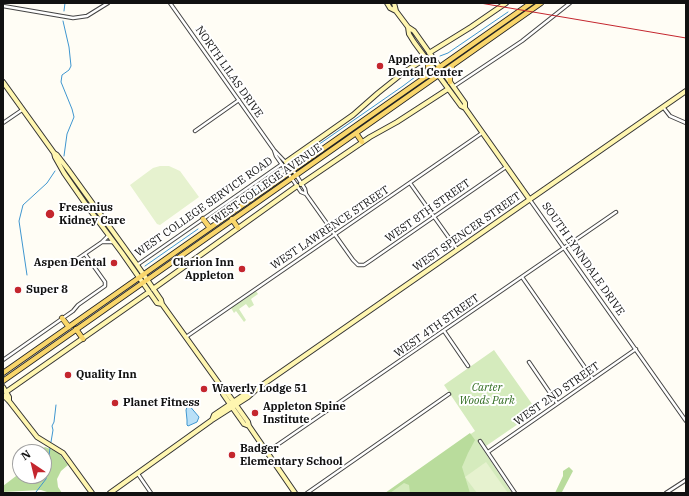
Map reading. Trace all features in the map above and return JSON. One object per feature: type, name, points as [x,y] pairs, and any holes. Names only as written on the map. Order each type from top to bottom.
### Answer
[{"type":"main road","name":"WEST COLLEGE AVENUE","points":[[3,373],[69,327],[232,219],[356,133],[436,73],[440,67],[531,3]]},
{"type":"main road","name":"WEST COLLEGE AVENUE","points":[[3,381],[76,329],[210,228],[288,173],[426,77],[443,72],[541,3]]},
{"type":"main road","points":[[426,77],[428,70],[427,59]]},
{"type":"main road","points":[[450,82],[452,66]]},
{"type":"main road","points":[[356,133],[362,142]]},
{"type":"main road","points":[[204,219],[210,228]]},
{"type":"main road","points":[[232,219],[238,228]]},
{"type":"main road","points":[[62,318],[69,327]]},
{"type":"main road","points":[[76,329],[83,339]]},
{"type":"street","points":[[3,6],[73,18],[87,16],[108,3]]},
{"type":"street","name":"NORTH LILAS DRIVE","points":[[170,3],[274,150],[284,163],[293,170],[306,194]]},
{"type":"street","points":[[387,3],[390,8],[396,11]]},
{"type":"street","points":[[394,3],[396,11],[408,27]]},
{"type":"street","points":[[429,53],[506,3]]},
{"type":"street","points":[[453,86],[522,41],[570,3]]},
{"type":"street","name":"SOUTH LYNNDALE DRIVE","points":[[408,27],[414,31],[440,67],[465,103],[465,108]]},
{"type":"street","name":"SOUTH LYNNDALE DRIVE","points":[[408,27],[409,34],[436,73],[461,106],[465,108],[507,166],[686,421]]},
{"type":"street","name":"WEST COLLEGE SERVICE ROAD","points":[[138,265],[353,115],[378,92],[403,73],[427,59]]},
{"type":"street","points":[[3,82],[138,265],[149,292],[157,303],[162,304]]},
{"type":"street","points":[[301,184],[362,142],[405,117],[448,89]]},
{"type":"street","name":"WEST SPENCER STREET","points":[[110,493],[212,420],[214,415],[233,404],[251,390],[258,388],[686,91]]},
{"type":"street","points":[[195,131],[239,100]]},
{"type":"street","points":[[663,107],[672,118],[686,123]]},
{"type":"street","points":[[3,123],[23,109]]},
{"type":"street","name":"WEST LAWRENCE STREET","points":[[186,337],[482,132]]},
{"type":"street","points":[[54,153],[64,173],[108,236],[153,288],[162,304],[223,389],[226,391],[233,404],[248,422],[249,426],[295,493]]},
{"type":"street","name":"NORTH LILAS DRIVE","points":[[284,163],[291,178],[301,192],[306,194]]},
{"type":"street","name":"WEST 8TH STREET","points":[[335,235],[358,265],[364,264],[507,166]]},
{"type":"street","points":[[410,183],[458,250]]},
{"type":"street","points":[[153,288],[297,186]]},
{"type":"street","points":[[306,194],[335,235]]},
{"type":"street","name":"WEST 4TH STREET","points":[[267,452],[616,212]]},
{"type":"street","points":[[70,264],[102,242],[108,236]]},
{"type":"street","points":[[108,236],[112,236],[124,247]]},
{"type":"street","points":[[102,242],[113,242]]},
{"type":"street","points":[[3,360],[105,285],[101,276],[85,254]]},
{"type":"street","points":[[522,277],[593,379]]},
{"type":"street","points":[[4,394],[149,292]]},
{"type":"street","points":[[444,331],[468,366]]},
{"type":"street","name":"WEST 2ND STREET","points":[[488,452],[636,349]]},
{"type":"street","points":[[529,362],[557,403]]},
{"type":"street","points":[[3,387],[4,394],[36,437],[63,453],[92,493]]},
{"type":"street","points":[[307,493],[449,394]]},
{"type":"street","points":[[480,441],[515,493]]},
{"type":"street","points":[[137,473],[151,493]]},
{"type":"street","points":[[666,493],[686,480]]},
{"type":"green space","points":[[169,166],[180,171],[199,197],[160,225],[157,224],[130,185],[153,168]]},
{"type":"green space","points":[[256,291],[258,294],[251,299],[254,305],[249,308],[246,304],[239,309],[246,320],[244,322],[236,311],[234,313],[231,308]]},
{"type":"green space","name":"Carter Woods Park","points":[[494,350],[537,411],[486,446],[481,440],[478,442],[512,493],[387,493],[475,431],[444,385]]},
{"type":"green space","points":[[470,433],[475,440],[462,467],[470,493],[410,493],[409,485],[404,483],[390,493],[385,493]]},
{"type":"green space","points":[[52,450],[58,452],[68,465],[61,471],[57,479],[58,487],[62,493],[50,493],[41,490],[3,492],[3,486],[12,479],[12,484],[52,484]]},
{"type":"green space","points":[[486,462],[508,493],[477,493],[465,477]]},
{"type":"green space","points":[[569,467],[573,471],[562,492],[555,493],[563,476],[563,471]]},
{"type":"water","points":[[188,404],[199,417],[197,422],[188,426],[186,410]]},
{"type":"waterway","points":[[64,11],[65,3]]},
{"type":"waterway","points":[[440,56],[448,53],[508,12]]},
{"type":"waterway","points":[[63,21],[69,47],[71,66],[69,70],[62,75],[61,82],[74,117],[67,134],[64,156]]},
{"type":"waterway","points":[[292,163],[403,86],[425,68]]},
{"type":"waterway","points":[[214,218],[243,199],[281,170]]},
{"type":"waterway","points":[[27,275],[19,221],[23,205],[47,183],[55,171]]},
{"type":"waterway","points":[[145,266],[198,229]]},
{"type":"waterway","points":[[51,442],[56,405]]},
{"type":"waterway","points":[[36,492],[42,484]]},
{"type":"railway","points":[[480,3],[686,38]]},
{"type":"place","name":"Appleton Dental Center","points":[[380,66]]},
{"type":"place","name":"Fresenius Kidney Care","points":[[50,214]]},
{"type":"place","name":"Aspen Dental","points":[[114,263]]},
{"type":"place","name":"Clarion Inn Appleton","points":[[242,269]]},
{"type":"place","name":"Super 8","points":[[18,290]]},
{"type":"place","name":"Quality Inn","points":[[68,375]]},
{"type":"place","name":"Waverly Lodge 51","points":[[204,389]]},
{"type":"place","name":"Planet Fitness","points":[[115,403]]},
{"type":"place","name":"Appleton Spine Institute","points":[[255,413]]},
{"type":"place","name":"Badger Elementary School","points":[[232,455]]}]
